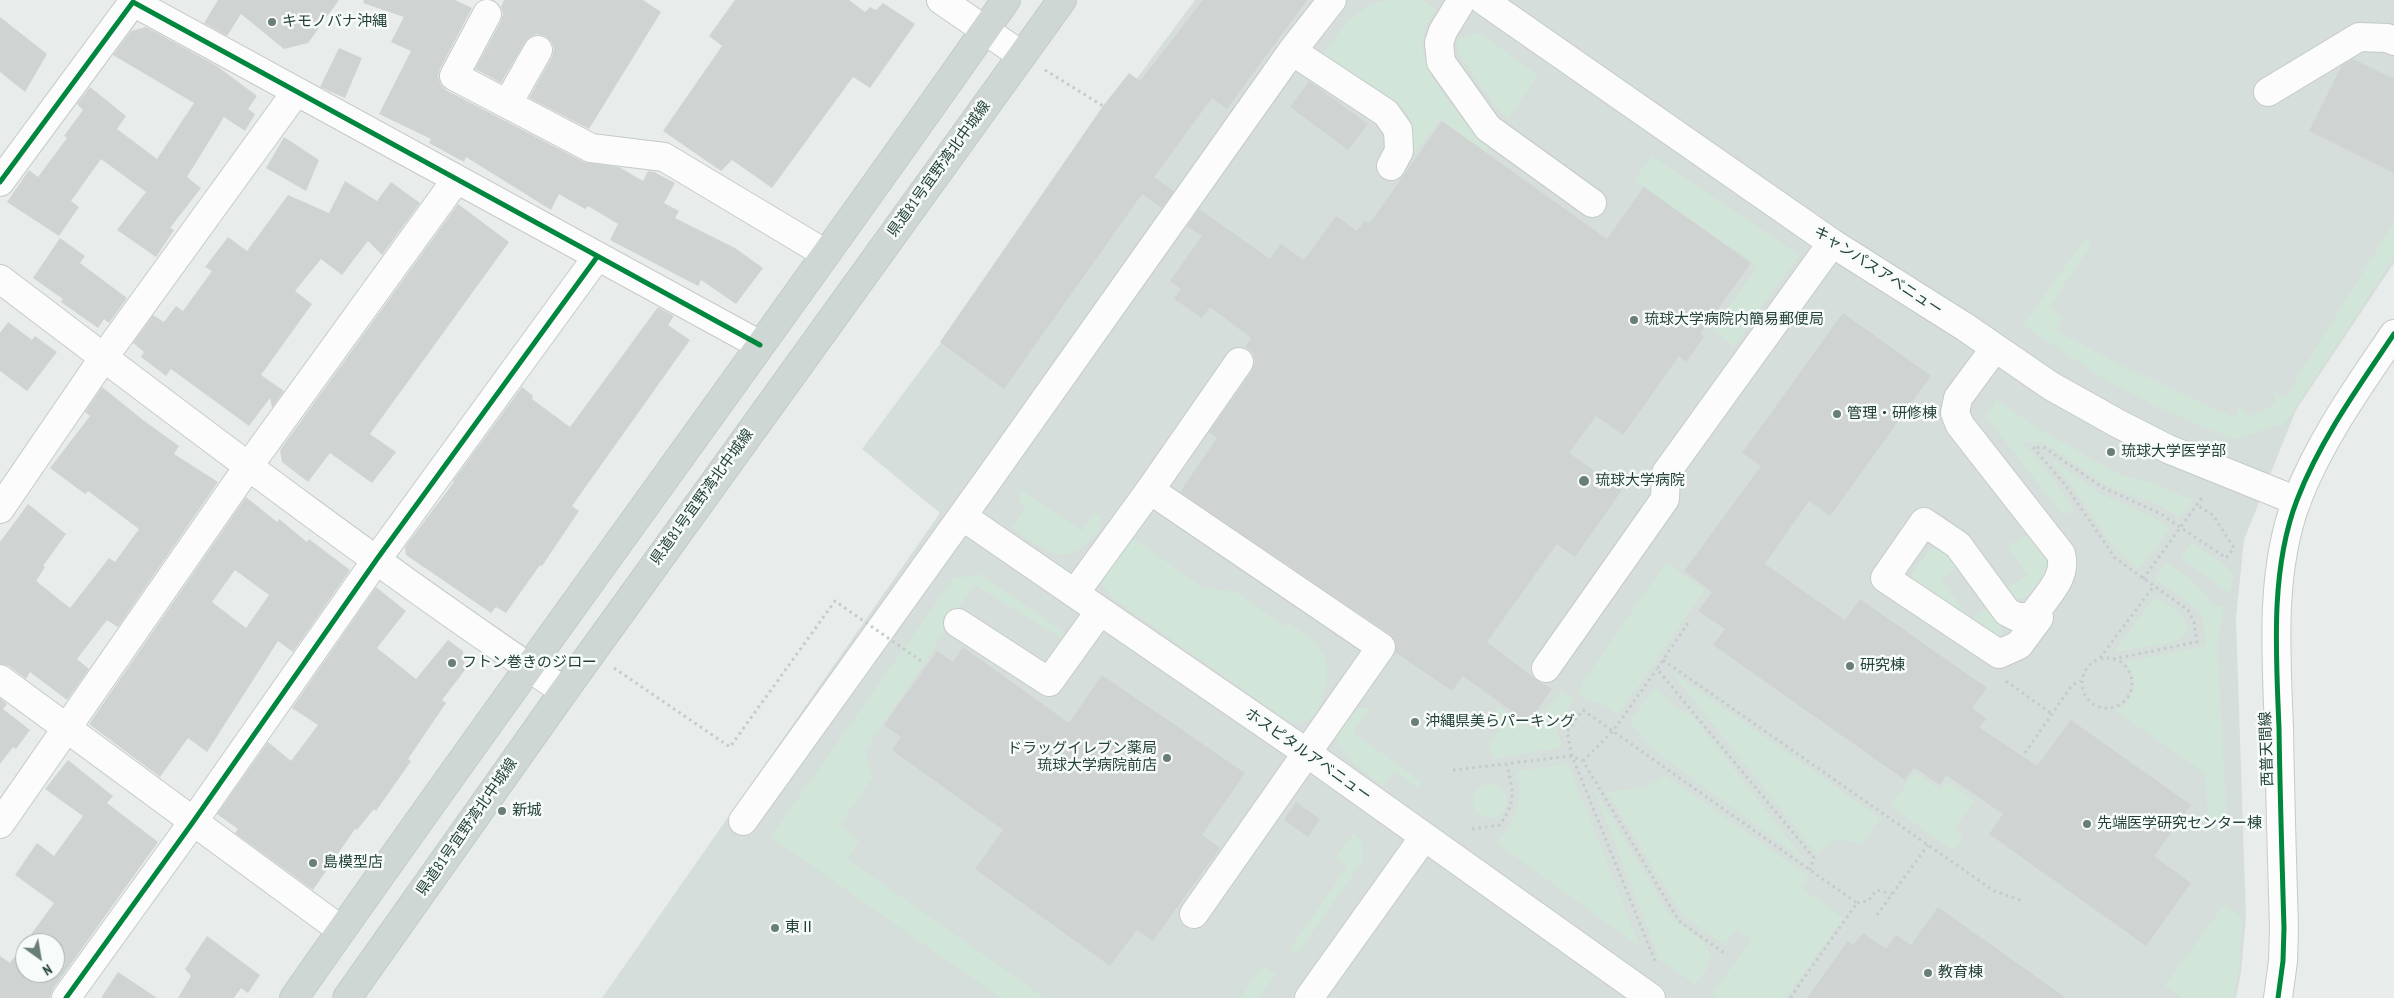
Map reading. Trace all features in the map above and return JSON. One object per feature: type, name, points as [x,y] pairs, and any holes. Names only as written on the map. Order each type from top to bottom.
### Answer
[{"type":"main road","points":[[294,998],[528,667],[826,254],[1006,0]]},
{"type":"main road","name":"県道81号宜野湾北中城線","points":[[347,998],[564,690],[1062,0]]},
{"type":"street","points":[[941,0],[1021,55]]},
{"type":"street","points":[[743,820],[962,516],[1292,50],[1332,0]]},
{"type":"street","points":[[1460,0],[1459,5],[1443,30],[1439,43],[1441,62],[1488,128],[1509,145],[1592,203]]},
{"type":"street","name":"キャンパスアベニュー","points":[[1483,0],[1832,243],[2051,386],[2117,423],[2168,448],[2297,501]]},
{"type":"street","points":[[0,182],[133,2],[167,9],[296,92],[760,345]]},
{"type":"street","points":[[487,14],[454,76],[591,148],[664,157],[826,254]]},
{"type":"street","points":[[2268,92],[2359,37],[2387,38],[2394,41]]},
{"type":"street","points":[[508,103],[538,50]]},
{"type":"street","points":[[1292,50],[1386,113],[1398,130],[1399,151],[1392,166]]},
{"type":"street","points":[[0,509],[104,357],[296,92]]},
{"type":"street","points":[[0,824],[248,467],[456,180]]},
{"type":"street","points":[[1546,668],[1664,499],[1666,473],[1832,243]]},
{"type":"street","points":[[66,998],[193,822],[377,559],[598,257]]},
{"type":"street","points":[[0,279],[248,467],[528,667],[564,690]]},
{"type":"street","name":"西普天間線","points":[[2278,998],[2283,961],[2284,928],[2276,643],[2284,553],[2297,501],[2316,458],[2356,390],[2394,334]]},
{"type":"street","points":[[1995,348],[1958,398],[1955,413],[1960,425],[2061,554],[2064,564],[2062,575],[2037,610],[2032,617],[2017,617],[2007,612],[1958,545],[1924,522],[1885,578],[1999,654],[2019,645],[2039,618],[2037,610]]},
{"type":"street","points":[[1074,593],[1150,490],[1239,362]]},
{"type":"street","points":[[1150,490],[1381,647],[1194,914]]},
{"type":"street","name":"ホスピタルアベニュー","points":[[962,516],[1307,753],[1651,998]]},
{"type":"street","points":[[958,623],[1049,682],[1100,611]]},
{"type":"street","points":[[0,679],[341,930]]},
{"type":"street","points":[[1309,998],[1424,837]]},
{"type":"path","points":[[1021,55],[1103,106]]},
{"type":"path","points":[[2113,659],[2197,642],[2194,622],[2188,610],[2114,558],[2066,486],[2033,447],[2045,448],[2102,487],[2148,506],[2226,558],[2234,548],[2213,515],[2197,505]]},
{"type":"path","points":[[2143,579],[2204,495]]},
{"type":"path","points":[[2100,658],[2122,662],[2132,677],[2130,694],[2121,704],[2104,709],[2095,706],[2085,698],[2081,690],[2081,680],[2088,667],[2100,658],[2153,586]]},
{"type":"path","points":[[614,668],[730,747],[836,601],[921,661]]},
{"type":"path","points":[[1583,761],[1613,731],[1688,623]]},
{"type":"path","points":[[1663,660],[1994,891],[2024,901]]},
{"type":"path","points":[[1657,668],[1814,858],[1810,870]]},
{"type":"path","points":[[2026,752],[2072,685],[2081,680]]},
{"type":"path","points":[[2006,681],[2052,714]]},
{"type":"path","points":[[1655,961],[1572,756],[1567,730],[1583,710],[1857,903]]},
{"type":"path","points":[[1453,770],[1572,756],[1583,761],[1679,920],[1727,955]]},
{"type":"path","points":[[1472,829],[1500,825],[1510,810],[1514,796],[1507,764]]},
{"type":"path","points":[[1877,915],[1928,844]]},
{"type":"path","points":[[1790,998],[1857,903],[1868,901],[1877,890],[1891,894]]},
{"type":"shaded area","name":"琉球大学病院","points":[[1195,0],[2394,0],[2394,263],[2296,410],[2244,540],[2236,619],[2246,917],[2241,973],[2236,998],[602,998],[940,513],[862,449]]},
{"type":"green space","points":[[1388,0],[1422,0],[1436,9],[1428,24],[1422,46],[1427,64],[1440,89],[1489,146],[1485,151],[1440,120],[1414,153],[1412,127],[1409,117],[1400,105],[1380,90],[1323,55],[1343,28],[1357,14],[1365,8]]},
{"type":"green space","points":[[1479,33],[1538,75],[1508,118],[1498,110],[1459,54],[1457,44],[1459,39]]},
{"type":"green space","points":[[1652,156],[1799,255],[1734,346],[1713,330],[1758,266],[1634,180]]},
{"type":"green space","points":[[2394,222],[2394,257],[2285,423],[2234,439],[2164,410],[2103,378],[2023,325],[2085,239],[2092,243],[2049,307],[2063,318],[2057,331],[2122,366],[2235,418],[2241,405],[2248,417],[2277,403],[2273,391],[2285,398]]},
{"type":"green space","points":[[1997,400],[2040,430],[2121,475],[2150,482],[2193,500],[2179,517],[2159,505],[2108,486],[2045,443],[2021,441],[2056,482],[2074,512],[2062,514],[1986,416]]},
{"type":"green space","points":[[2055,461],[2102,495],[2151,516],[2170,528],[2139,569],[2125,558],[2103,532],[2065,476],[2053,463]]},
{"type":"green space","points":[[1020,489],[1082,531],[1095,513],[1100,516],[1101,527],[1090,541],[1079,550],[1069,554],[1058,554],[1048,551],[1012,527],[1026,507],[1020,503]]},
{"type":"green space","points":[[2028,535],[2049,563],[2032,591],[2020,599],[2016,598],[2007,588],[2028,575],[2007,546]]},
{"type":"green space","points":[[1134,539],[1203,588],[1236,592],[1285,627],[1288,623],[1312,640],[1323,654],[1327,672],[1324,695],[1314,715],[1307,721],[1298,723],[1286,720],[1109,595],[1102,583],[1107,571],[1119,552]]},
{"type":"green space","points":[[2191,543],[2226,566],[2234,578],[2229,593],[2181,558]]},
{"type":"green space","points":[[1936,548],[1944,553],[1957,567],[1941,580],[1971,619],[1988,608],[2002,627],[2003,634],[1999,638],[1911,580],[1912,573],[1931,549]]},
{"type":"green space","points":[[1666,563],[1704,590],[1619,714],[1597,702],[1580,697],[1582,683]]},
{"type":"green space","points":[[2166,563],[2192,581],[2212,604],[2224,607],[2217,644],[2227,826],[2209,827],[2205,773],[2116,711],[2128,701],[2134,689],[2133,675],[2125,662],[2206,646],[2203,618],[2196,608],[2155,579]]},
{"type":"green space","points":[[980,574],[1065,633],[1061,638],[974,584],[930,654],[865,750],[872,778],[839,825],[859,841],[847,859],[1045,998],[1001,998],[771,837],[953,579]]},
{"type":"green space","points":[[2155,597],[2177,611],[2182,617],[2186,623],[2183,635],[2174,642],[2114,652]]},
{"type":"green space","points":[[1671,671],[1880,818],[1861,844],[1838,838],[1816,853]]},
{"type":"green space","points":[[1656,686],[1671,704],[1693,717],[1806,862],[1653,749],[1630,722]]},
{"type":"green space","points":[[1561,691],[1574,700],[1555,725],[1562,747],[1493,759],[1489,742],[1499,730],[1496,705],[1533,730]]},
{"type":"green space","points":[[1358,708],[1370,708],[1353,733],[1422,782],[1419,788],[1394,771],[1383,786],[1340,747],[1338,736],[1341,727]]},
{"type":"green space","points":[[1568,764],[1640,947],[1497,843],[1517,810],[1519,794],[1517,771]]},
{"type":"green space","points":[[1915,772],[1941,791],[1948,782],[1974,801],[1954,829],[1963,836],[1953,851],[1891,806]]},
{"type":"green space","points":[[1666,776],[1808,876],[1800,887],[1843,918],[1785,998],[1717,998],[1712,995],[1752,939],[1737,929],[1724,945],[1684,916],[1607,792],[1642,788]]},
{"type":"green space","points":[[1490,784],[1502,789],[1507,801],[1502,813],[1490,818],[1478,813],[1473,801],[1478,789]]},
{"type":"green space","points":[[1593,787],[1671,917],[1698,937],[1708,949],[1710,956],[1708,967],[1695,984],[1660,960]]},
{"type":"green space","points":[[1353,834],[1361,839],[1363,860],[1297,954],[1290,949],[1347,867],[1336,858]]},
{"type":"green space","points":[[2224,905],[2242,917],[2239,969],[2233,998],[2182,998],[2165,986]]},
{"type":"green space","points":[[1263,966],[1276,974],[1258,998],[1240,998]]},
{"type":"building","points":[[218,0],[339,0],[308,43],[284,49],[241,14],[227,36],[204,23]]},
{"type":"building","points":[[364,0],[455,0],[472,8],[440,69],[438,77],[441,85],[446,90],[584,162],[619,167],[643,181],[648,171],[654,172],[675,183],[664,203],[679,211],[675,218],[735,248],[763,268],[736,304],[701,280],[698,286],[610,240],[618,224],[588,206],[585,209],[559,194],[551,210],[466,157],[464,162],[429,143],[431,139],[379,114],[411,51],[391,42],[404,17],[363,3]]},
{"type":"building","points":[[504,0],[643,0],[661,12],[589,129],[529,98],[552,57],[554,49],[552,43],[545,36],[537,34],[525,42],[501,83],[475,69],[501,21],[503,14],[501,7]]},
{"type":"building","points":[[735,0],[849,0],[865,12],[870,7],[876,10],[883,3],[915,24],[870,88],[853,77],[772,188],[732,160],[721,171],[663,131],[722,46],[709,36]]},
{"type":"building","points":[[1203,0],[1307,0],[1227,109],[1212,98],[1154,177],[1174,191],[1162,208],[1142,194],[1004,389],[940,342],[1103,106],[1129,73],[1140,81]]},
{"type":"building","points":[[0,17],[47,54],[25,92],[0,72]]},
{"type":"building","points":[[146,27],[217,66],[257,96],[248,109],[255,114],[245,131],[224,117],[187,177],[201,188],[170,228],[174,230],[156,257],[117,230],[146,192],[101,159],[71,201],[79,207],[59,236],[7,202],[29,170],[38,177],[67,138],[64,136],[83,110],[77,104],[90,87],[126,116],[117,129],[157,159],[194,103],[113,55],[131,31]]},
{"type":"building","points":[[339,48],[362,58],[345,98],[320,87]]},
{"type":"building","points":[[2353,59],[2394,79],[2394,173],[2309,131],[2342,65]]},
{"type":"building","points":[[1309,81],[1368,124],[1348,150],[1290,107]]},
{"type":"building","points":[[1442,121],[1607,239],[1644,187],[1751,263],[1700,334],[1704,337],[1686,362],[1679,356],[1623,435],[1596,416],[1569,453],[1622,490],[1575,557],[1557,544],[1487,642],[1552,689],[1528,723],[1463,676],[1452,691],[1395,652],[1395,641],[1390,634],[1180,492],[1217,438],[1209,432],[1252,371],[1255,363],[1254,353],[1245,347],[1251,338],[1210,307],[1202,318],[1174,299],[1181,289],[1170,281],[1202,236],[1187,226],[1199,209],[1270,259],[1281,244],[1304,260],[1336,216],[1357,231],[1364,221],[1370,223]]},
{"type":"building","points":[[284,137],[319,160],[306,191],[266,168]]},
{"type":"building","points":[[345,181],[377,201],[391,182],[420,203],[382,255],[368,241],[342,275],[321,259],[295,291],[312,304],[261,375],[284,391],[272,408],[270,398],[249,426],[171,369],[166,376],[141,357],[144,352],[133,343],[153,315],[164,322],[176,306],[183,311],[212,271],[205,267],[228,237],[247,251],[288,195],[329,213]]},
{"type":"building","points":[[458,204],[509,242],[370,434],[396,452],[372,483],[330,453],[308,482],[282,462],[280,450]]},
{"type":"building","points":[[60,238],[85,256],[80,263],[127,298],[109,323],[104,319],[98,328],[61,302],[63,299],[33,278]]},
{"type":"building","points":[[658,307],[674,316],[668,325],[690,340],[572,506],[579,511],[542,566],[540,565],[506,613],[496,607],[491,613],[406,555],[405,547],[522,387],[533,396],[532,399],[570,427]]},
{"type":"building","points":[[1843,313],[1931,376],[1830,516],[1809,501],[1765,564],[1845,620],[1860,599],[1987,688],[1972,708],[1987,719],[1979,727],[2037,766],[2071,720],[2191,805],[2154,856],[2191,883],[2146,946],[1989,834],[2003,814],[1946,775],[1940,785],[1914,767],[1905,780],[1713,645],[1725,629],[1698,611],[1712,592],[1684,571],[1761,466],[1742,453]]},
{"type":"building","points":[[8,322],[32,340],[35,336],[57,352],[27,391],[0,371],[0,333]]},
{"type":"building","points":[[102,387],[179,446],[174,454],[218,482],[118,627],[107,620],[77,659],[89,669],[67,700],[30,672],[26,679],[9,666],[0,664],[0,542],[28,504],[66,534],[43,566],[45,567],[36,581],[70,608],[109,558],[115,562],[139,529],[88,491],[85,494],[50,468],[90,416],[85,412]]},
{"type":"building","points":[[246,497],[277,522],[279,519],[307,542],[309,539],[350,570],[293,652],[278,641],[207,752],[188,738],[160,777],[89,724]],"holes":[[[235,570],[269,595],[246,628],[212,602]]]},
{"type":"building","points":[[376,587],[406,611],[377,648],[416,679],[448,640],[463,651],[465,670],[442,700],[446,703],[408,759],[411,761],[376,811],[374,809],[357,830],[355,829],[313,890],[235,833],[238,829],[217,814],[268,742],[291,761],[318,725],[292,708]]},
{"type":"building","points":[[963,647],[1069,723],[1102,675],[1245,773],[1202,835],[1220,848],[1153,941],[1137,930],[1110,966],[975,869],[1003,830],[892,750],[901,737],[884,725],[937,651],[953,662]]},
{"type":"building","points":[[0,698],[7,704],[3,709],[30,730],[16,749],[13,747],[0,764]]},
{"type":"building","points":[[68,760],[113,796],[107,803],[158,842],[65,972],[65,933],[32,933],[54,903],[15,875],[37,843],[54,856],[83,816],[45,789]]},
{"type":"building","points":[[1296,802],[1320,819],[1308,837],[1284,820]]},
{"type":"building","name":"教育棟","points":[[1938,907],[2066,998],[1807,998],[1848,941],[1853,945],[1863,933],[1886,949],[1896,935],[1911,945]]},
{"type":"building","points":[[207,936],[260,975],[248,993],[241,988],[234,998],[178,998],[191,976],[185,969]]},
{"type":"building","points":[[0,956],[10,963],[15,956],[15,983],[57,983],[50,998],[0,998]]},
{"type":"building","points":[[118,972],[157,998],[101,998]]},
{"type":"cycle path","points":[[0,182],[133,2],[760,345]]},
{"type":"cycle path","points":[[66,998],[193,822],[377,559],[597,257]]},
{"type":"cycle path","points":[[2278,998],[2283,961],[2284,928],[2276,642],[2282,555],[2288,527],[2297,500],[2317,456],[2341,414],[2394,334]]},
{"type":"place","name":"キモノバナ沖縄","points":[[272,22]]},
{"type":"place","name":"琉球大学病院内簡易郵便局","points":[[1634,320]]},
{"type":"place","name":"管理・研修棟","points":[[1837,414]]},
{"type":"place","name":"琉球大学医学部","points":[[2111,452]]},
{"type":"place","name":"琉球大学病院","points":[[1584,481]]},
{"type":"place","name":"フトン巻きのジロー","points":[[452,663]]},
{"type":"place","name":"研究棟","points":[[1850,666]]},
{"type":"place","name":"沖縄県美らパーキング","points":[[1415,722]]},
{"type":"place","name":"ドラッグイレブン薬局 琉球大学病院前店","points":[[1167,758]]},
{"type":"place","name":"新城","points":[[502,811]]},
{"type":"place","name":"先端医学研究センター棟","points":[[2087,824]]},
{"type":"place","name":"島模型店","points":[[313,863]]},
{"type":"place","name":"東Ⅱ","points":[[775,928]]},
{"type":"place","name":"教育棟","points":[[1928,973]]}]
